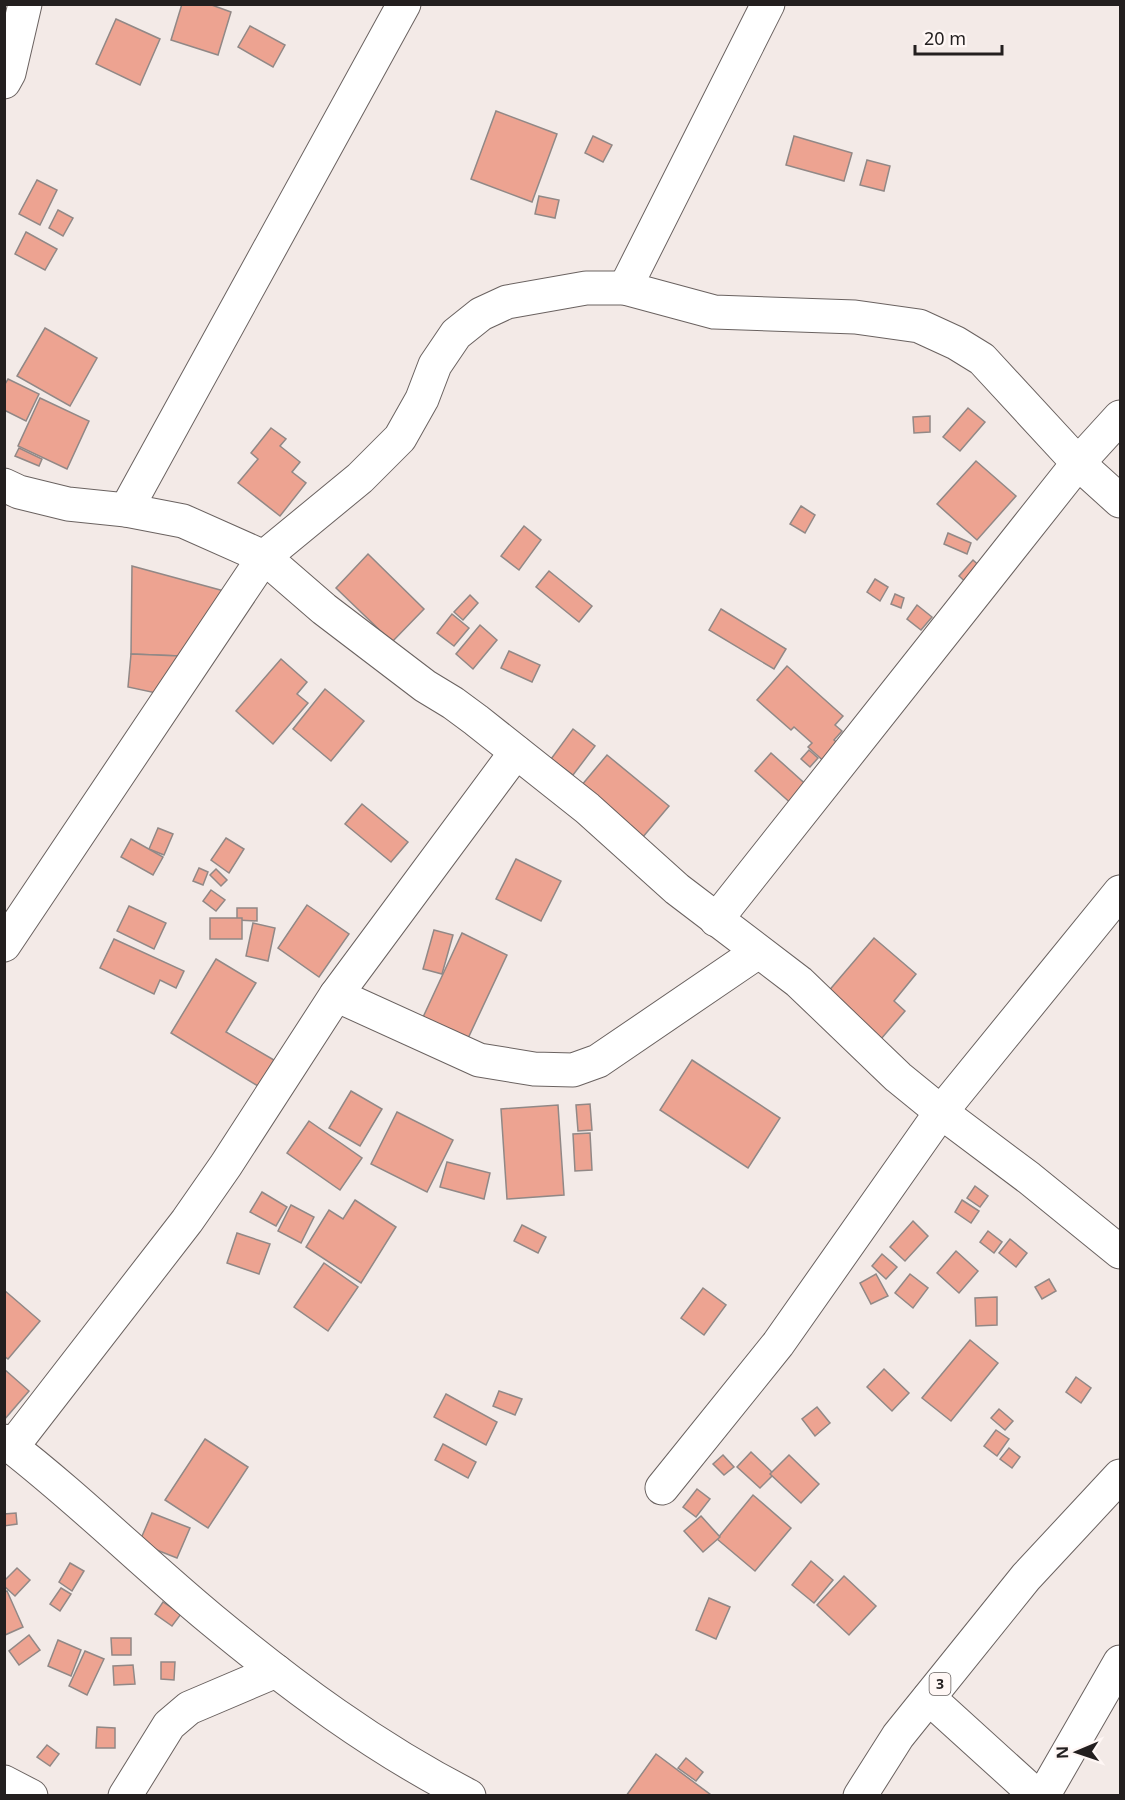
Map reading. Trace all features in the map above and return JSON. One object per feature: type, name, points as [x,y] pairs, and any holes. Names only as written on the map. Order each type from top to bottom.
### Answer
[{"type":"main road","points":[[4,82],[9,73],[25,4]]},
{"type":"main road","points":[[126,510],[404,4]]},
{"type":"main road","points":[[625,288],[768,4]]},
{"type":"main road","points":[[4,945],[264,557],[360,478],[400,438],[422,399],[435,365],[456,334],[481,314],[507,302],[586,288],[625,288],[714,312],[855,317],[919,326],[956,343],[982,359],[1078,463],[1120,501]]},
{"type":"main road","points":[[716,920],[1078,463],[1120,417]]},
{"type":"main road","points":[[4,485],[19,492],[68,504],[126,510],[183,521],[264,557],[324,609],[425,686],[453,703],[587,808],[677,889],[799,982],[898,1077],[1120,1252]]},
{"type":"main road","points":[[469,1796],[429,1775],[332,1714],[211,1619],[8,1444],[188,1221],[336,996],[516,752]]},
{"type":"main road","points":[[662,1488],[778,1344],[941,1112],[1120,892]]},
{"type":"main road","points":[[336,996],[479,1059],[534,1069],[573,1070],[598,1061],[758,952]]},
{"type":"main road","name":"3","points":[[860,1796],[898,1736],[1026,1577],[1120,1476]]},
{"type":"main road","points":[[1043,1796],[1120,1662]]},
{"type":"main road","points":[[125,1796],[169,1725],[189,1708],[276,1671]]},
{"type":"main road","points":[[929,1698],[1037,1796]]},
{"type":"main road","points":[[4,1782],[31,1796]]},
{"type":"building","points":[[182,4],[209,4],[231,12],[218,55],[171,40]]},
{"type":"building","points":[[116,19],[160,39],[140,85],[96,64]]},
{"type":"building","points":[[250,26],[285,45],[273,67],[238,47]]},
{"type":"building","points":[[496,111],[557,134],[532,202],[471,179]]},
{"type":"building","points":[[593,136],[612,145],[603,162],[585,153]]},
{"type":"building","points":[[794,136],[852,153],[844,181],[786,165]]},
{"type":"building","points":[[867,160],[890,166],[884,191],[860,185]]},
{"type":"building","points":[[37,180],[57,190],[40,225],[19,214]]},
{"type":"building","points":[[539,196],[559,200],[555,218],[535,214]]},
{"type":"building","points":[[58,210],[73,218],[63,236],[49,228]]},
{"type":"building","points":[[26,232],[57,249],[45,270],[15,254]]},
{"type":"building","points":[[45,328],[97,358],[70,406],[17,376]]},
{"type":"building","points":[[8,379],[39,394],[26,421],[4,410],[4,386]]},
{"type":"building","points":[[40,398],[89,421],[67,469],[18,446]]},
{"type":"building","points":[[968,408],[985,422],[960,451],[943,437]]},
{"type":"building","points":[[930,416],[930,432],[914,433],[913,417]]},
{"type":"building","points":[[271,428],[286,439],[280,446],[300,462],[292,472],[306,483],[280,516],[238,483],[258,459],[251,453]]},
{"type":"building","points":[[19,448],[42,459],[39,466],[15,456]]},
{"type":"building","points":[[976,461],[1016,496],[977,540],[937,504]]},
{"type":"building","points":[[801,506],[815,515],[805,533],[790,524]]},
{"type":"building","points":[[524,526],[541,540],[519,570],[501,556]]},
{"type":"building","points":[[948,533],[971,543],[967,554],[944,544]]},
{"type":"building","points":[[368,554],[424,609],[392,642],[336,588]]},
{"type":"building","points":[[973,560],[986,572],[971,587],[959,576]]},
{"type":"building","points":[[132,566],[224,591],[180,656],[131,654]]},
{"type":"building","points":[[549,571],[592,606],[579,622],[536,587]]},
{"type":"building","points":[[875,579],[888,587],[880,601],[867,592]]},
{"type":"building","points":[[895,594],[904,598],[901,608],[891,604]]},
{"type":"building","points":[[470,595],[478,603],[463,620],[454,612]]},
{"type":"building","points":[[917,605],[932,617],[921,630],[907,619]]},
{"type":"building","points":[[721,609],[786,649],[774,669],[709,630]]},
{"type":"building","points":[[452,614],[469,628],[454,646],[437,633]]},
{"type":"building","points":[[480,625],[497,640],[473,669],[456,654]]},
{"type":"building","points":[[509,651],[540,665],[532,682],[501,668]]},
{"type":"building","points":[[131,654],[180,656],[156,693],[128,687]]},
{"type":"building","points":[[281,659],[307,682],[297,694],[308,703],[273,744],[236,711]]},
{"type":"building","points":[[787,666],[843,716],[835,725],[842,731],[834,740],[843,748],[828,765],[808,747],[812,743],[794,727],[791,730],[757,700]]},
{"type":"building","points":[[325,689],[364,721],[331,761],[293,729]]},
{"type":"building","points":[[573,729],[595,746],[573,775],[551,759]]},
{"type":"building","points":[[809,750],[818,758],[810,767],[801,759]]},
{"type":"building","points":[[771,753],[811,789],[795,807],[755,771]]},
{"type":"building","points":[[607,755],[669,806],[637,844],[576,792]]},
{"type":"building","points":[[362,804],[408,842],[391,862],[345,824]]},
{"type":"building","points":[[158,828],[173,834],[164,855],[149,849]]},
{"type":"building","points":[[226,838],[244,849],[229,873],[211,860]]},
{"type":"building","points":[[131,839],[163,857],[153,875],[121,857]]},
{"type":"building","points":[[516,859],[561,881],[541,921],[496,899]]},
{"type":"building","points":[[199,868],[208,872],[203,885],[193,881]]},
{"type":"building","points":[[216,869],[227,880],[221,886],[210,875]]},
{"type":"building","points":[[211,890],[225,900],[216,911],[203,901]]},
{"type":"building","points":[[307,905],[349,934],[319,977],[278,948]]},
{"type":"building","points":[[129,906],[166,923],[154,949],[117,931]]},
{"type":"building","points":[[237,908],[257,908],[257,921],[237,920]]},
{"type":"building","points":[[210,918],[242,918],[242,939],[210,939]]},
{"type":"building","points":[[253,923],[275,928],[268,961],[246,956]]},
{"type":"building","points":[[434,930],[453,935],[442,974],[423,969]]},
{"type":"building","points":[[462,933],[507,955],[463,1049],[418,1028]]},
{"type":"building","points":[[874,938],[916,974],[894,1001],[905,1011],[881,1039],[827,993]]},
{"type":"building","points":[[114,939],[184,971],[176,988],[160,980],[154,994],[100,968]]},
{"type":"building","points":[[216,959],[256,983],[226,1032],[274,1060],[258,1086],[171,1033]]},
{"type":"building","points":[[692,1060],[780,1118],[748,1168],[660,1110]]},
{"type":"building","points":[[351,1091],[382,1109],[360,1146],[329,1128]]},
{"type":"building","points":[[590,1104],[592,1130],[578,1131],[576,1105]]},
{"type":"building","points":[[558,1105],[564,1195],[507,1199],[501,1109]]},
{"type":"building","points":[[397,1112],[453,1140],[427,1192],[371,1164]]},
{"type":"building","points":[[309,1121],[362,1158],[340,1190],[287,1153]]},
{"type":"building","points":[[590,1133],[592,1170],[575,1171],[573,1134]]},
{"type":"building","points":[[447,1162],[490,1173],[484,1199],[440,1187]]},
{"type":"building","points":[[975,1186],[988,1196],[980,1207],[967,1198]]},
{"type":"building","points":[[262,1192],[287,1207],[276,1226],[250,1212]]},
{"type":"building","points":[[355,1200],[396,1227],[361,1283],[306,1247],[329,1210],[343,1219]]},
{"type":"building","points":[[962,1200],[979,1211],[971,1223],[955,1212]]},
{"type":"building","points":[[291,1205],[314,1217],[301,1243],[278,1231]]},
{"type":"building","points":[[913,1221],[928,1236],[905,1261],[890,1247]]},
{"type":"building","points":[[522,1225],[546,1237],[538,1253],[514,1241]]},
{"type":"building","points":[[988,1231],[1002,1242],[994,1253],[980,1242]]},
{"type":"building","points":[[237,1233],[270,1244],[259,1274],[227,1263]]},
{"type":"building","points":[[1010,1239],[1027,1253],[1016,1267],[999,1253]]},
{"type":"building","points":[[956,1251],[978,1271],[959,1293],[937,1273]]},
{"type":"building","points":[[882,1254],[897,1267],[886,1279],[872,1266]]},
{"type":"building","points":[[324,1263],[358,1287],[328,1331],[294,1307]]},
{"type":"building","points":[[876,1274],[888,1296],[871,1304],[860,1283]]},
{"type":"building","points":[[910,1274],[928,1288],[913,1308],[895,1293]]},
{"type":"building","points":[[1049,1279],[1056,1291],[1042,1299],[1035,1287]]},
{"type":"building","points":[[703,1288],[726,1305],[704,1335],[681,1318]]},
{"type":"building","points":[[4,1290],[40,1321],[8,1359],[4,1356]]},
{"type":"building","points":[[997,1297],[997,1325],[976,1326],[975,1298]]},
{"type":"building","points":[[970,1340],[998,1363],[951,1421],[922,1398]]},
{"type":"building","points":[[4,1369],[29,1391],[4,1420]]},
{"type":"building","points":[[884,1369],[909,1393],[892,1411],[867,1387]]},
{"type":"building","points":[[1076,1377],[1091,1388],[1081,1403],[1066,1392]]},
{"type":"building","points":[[499,1391],[522,1399],[515,1415],[493,1406]]},
{"type":"building","points":[[446,1394],[497,1422],[486,1445],[434,1417]]},
{"type":"building","points":[[817,1407],[830,1423],[815,1436],[802,1419]]},
{"type":"building","points":[[999,1409],[1013,1421],[1005,1430],[991,1418]]},
{"type":"building","points":[[996,1430],[1009,1439],[997,1456],[984,1446]]},
{"type":"building","points":[[205,1439],[248,1467],[208,1528],[165,1500]]},
{"type":"building","points":[[443,1444],[476,1462],[468,1478],[435,1460]]},
{"type":"building","points":[[1009,1448],[1020,1457],[1012,1468],[1000,1459]]},
{"type":"building","points":[[751,1452],[774,1474],[760,1488],[737,1467]]},
{"type":"building","points":[[723,1455],[734,1467],[724,1475],[713,1464]]},
{"type":"building","points":[[789,1455],[819,1484],[801,1503],[770,1474]]},
{"type":"building","points":[[697,1489],[710,1499],[696,1517],[683,1507]]},
{"type":"building","points":[[753,1495],[791,1528],[755,1571],[717,1539]]},
{"type":"building","points":[[16,1513],[17,1524],[4,1526],[4,1514]]},
{"type":"building","points":[[152,1513],[190,1528],[177,1558],[139,1543]]},
{"type":"building","points":[[701,1516],[720,1537],[703,1552],[684,1531]]},
{"type":"building","points":[[811,1561],[833,1580],[814,1603],[792,1585]]},
{"type":"building","points":[[70,1563],[84,1571],[72,1591],[59,1582]]},
{"type":"building","points":[[17,1568],[30,1580],[15,1596],[4,1586],[4,1581]]},
{"type":"building","points":[[844,1576],[876,1606],[849,1635],[817,1605]]},
{"type":"building","points":[[61,1588],[71,1594],[60,1611],[50,1604]]},
{"type":"building","points":[[7,1591],[23,1627],[5,1635],[4,1592]]},
{"type":"building","points":[[709,1598],[730,1607],[716,1639],[696,1630]]},
{"type":"building","points":[[163,1602],[181,1614],[172,1626],[155,1614]]},
{"type":"building","points":[[29,1635],[40,1650],[19,1665],[9,1651]]},
{"type":"building","points":[[111,1638],[131,1638],[131,1655],[112,1655]]},
{"type":"building","points":[[58,1640],[81,1650],[71,1676],[48,1666]]},
{"type":"building","points":[[85,1651],[104,1659],[87,1695],[69,1686]]},
{"type":"building","points":[[161,1662],[175,1662],[174,1680],[161,1679]]},
{"type":"building","points":[[133,1665],[135,1684],[114,1685],[113,1666]]},
{"type":"building","points":[[97,1727],[115,1728],[115,1748],[96,1748]]},
{"type":"building","points":[[47,1745],[59,1754],[50,1766],[37,1757]]},
{"type":"building","points":[[656,1754],[711,1795],[711,1796],[626,1796]]},
{"type":"building","points":[[686,1758],[703,1772],[696,1781],[678,1768]]}]
